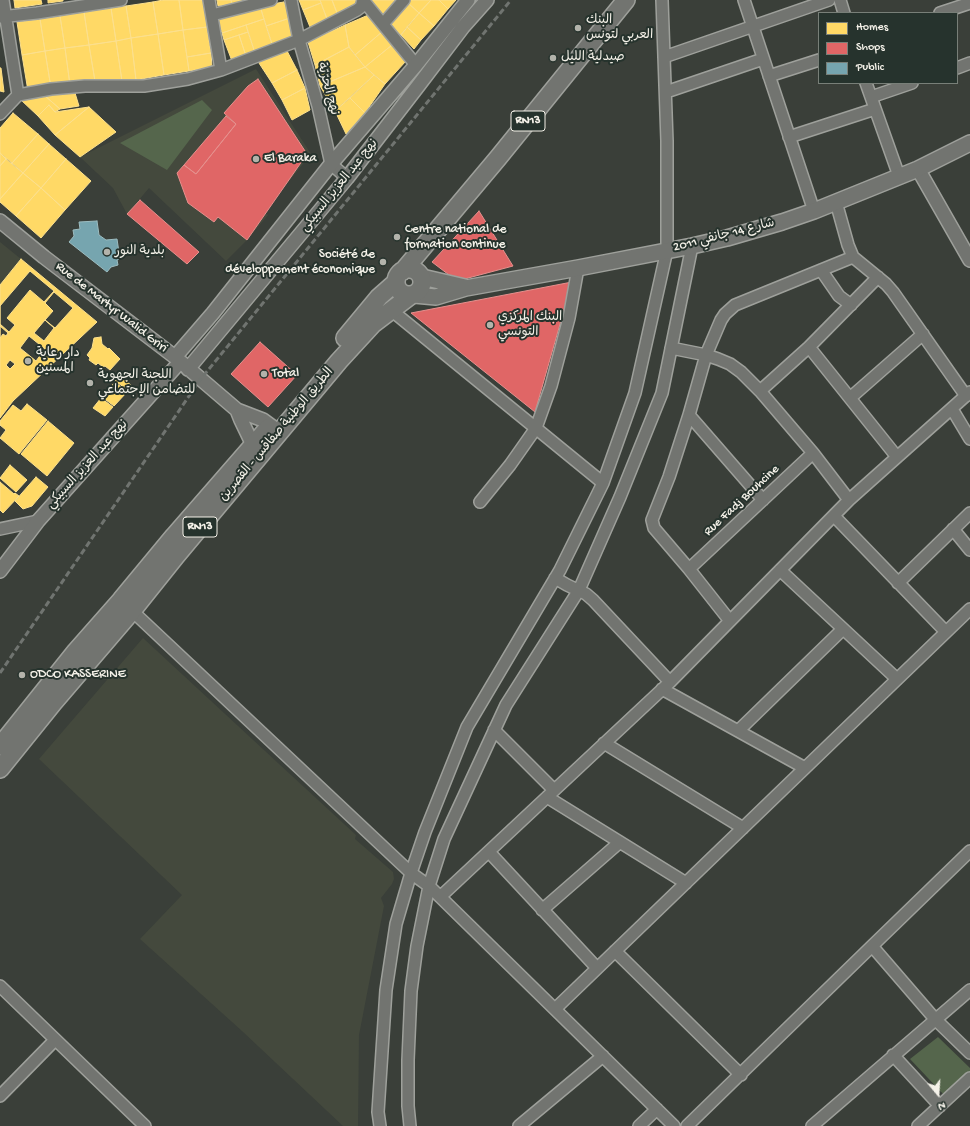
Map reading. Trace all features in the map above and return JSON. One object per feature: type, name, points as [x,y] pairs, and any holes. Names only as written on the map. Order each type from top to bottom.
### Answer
[{"type":"main road","name":"RN13","points":[[412,295],[421,289],[423,285],[410,276],[429,241],[626,0]]},
{"type":"main road","name":"شارع 14 جانفي 2011","points":[[412,295],[436,297],[466,288],[692,246],[782,222],[814,211],[918,169],[970,143]]},
{"type":"main road","name":"شارع 14 جانفي 2011","points":[[410,276],[466,288]]},
{"type":"main road","points":[[410,276],[398,290],[402,294],[412,295]]},
{"type":"main road","name":"الطريق الوطنية صفاقس - القصرين","points":[[0,746],[28,722],[92,656],[126,606],[176,556],[258,449],[379,297],[410,276]]},
{"type":"main road","name":"الطريق الوطنية صفاقس - القصرين","points":[[275,428],[372,324],[412,295]]},
{"type":"main road","name":"الطريق الوطنية صفاقس - القصرين","points":[[0,769],[28,722]]},
{"type":"street","points":[[3,0],[3,16],[18,95]]},
{"type":"street","points":[[3,16],[44,12],[121,0]]},
{"type":"street","points":[[209,0],[221,70]]},
{"type":"street","points":[[212,16],[272,0]]},
{"type":"street","name":"نهج الحرّيّة","points":[[291,0],[299,40],[318,106],[331,164]]},
{"type":"street","points":[[0,114],[18,95],[51,89],[85,86],[144,86],[176,82],[221,70],[299,40],[357,10],[361,7],[363,0]]},
{"type":"street","points":[[363,0],[416,65]]},
{"type":"street","points":[[382,24],[404,0]]},
{"type":"street","name":"نهج عبد العزيز السبيكي","points":[[181,363],[213,313],[331,164],[416,65],[468,0]]},
{"type":"street","name":"نهج عبد العزيز السبيكي","points":[[0,571],[38,521],[347,178],[436,62],[487,0]]},
{"type":"street","points":[[380,1126],[378,1112],[386,990],[396,924],[411,873],[467,727],[555,578],[603,483],[635,393],[667,250],[666,92],[662,0]]},
{"type":"street","points":[[744,0],[814,211]]},
{"type":"street","points":[[664,57],[829,0]]},
{"type":"street","points":[[840,0],[844,12]]},
{"type":"street","points":[[943,12],[970,3]]},
{"type":"street","points":[[666,92],[764,59]]},
{"type":"street","points":[[769,76],[818,60]]},
{"type":"street","points":[[958,68],[970,63]]},
{"type":"street","points":[[866,84],[899,176]]},
{"type":"street","points":[[870,97],[909,84]]},
{"type":"street","points":[[789,137],[875,109]]},
{"type":"street","points":[[331,164],[347,178]]},
{"type":"street","points":[[918,169],[970,260]]},
{"type":"street","points":[[440,897],[666,686],[849,500],[968,394],[922,334],[893,292],[878,277],[853,257],[836,202]]},
{"type":"street","name":"Rue de Martyr Walid Griri","points":[[0,221],[181,363],[237,410],[258,449]]},
{"type":"street","points":[[410,1126],[408,1106],[408,1060],[411,991],[417,946],[429,886],[444,839],[506,705],[578,590],[620,497],[662,393],[692,246]]},
{"type":"street","points":[[730,621],[654,528],[652,520],[669,477],[706,355],[721,320],[730,309],[741,302],[853,257]]},
{"type":"street","points":[[480,502],[510,465],[536,428],[551,386],[565,333],[578,268]]},
{"type":"street","points":[[821,270],[840,296],[851,305]]},
{"type":"street","points":[[760,392],[809,347],[878,277]]},
{"type":"street","points":[[391,310],[603,483]]},
{"type":"street","points":[[850,398],[922,334]]},
{"type":"street","points":[[809,347],[897,457]]},
{"type":"street","points":[[671,348],[706,355],[730,364],[741,372],[813,453],[849,500]]},
{"type":"street","points":[[952,409],[970,439]]},
{"type":"street","points":[[237,410],[253,415],[275,428]]},
{"type":"street","points":[[689,415],[763,500]]},
{"type":"street","name":"Rue Fadj Bouhcine","points":[[689,569],[813,453]]},
{"type":"street","points":[[898,583],[970,513]]},
{"type":"street","points":[[834,516],[946,632]]},
{"type":"street","points":[[2,526],[38,521]]},
{"type":"street","points":[[953,529],[970,550]]},
{"type":"street","points":[[780,570],[897,679]]},
{"type":"street","points":[[555,578],[586,594],[594,600],[666,686],[738,731],[805,768]]},
{"type":"street","points":[[126,606],[411,873],[429,886],[674,1126]]},
{"type":"street","points":[[555,1009],[970,609]]},
{"type":"street","points":[[738,731],[843,629]]},
{"type":"street","points":[[494,730],[551,794],[620,842],[686,883]]},
{"type":"street","points":[[604,743],[743,828]]},
{"type":"street","points":[[542,910],[620,842]]},
{"type":"street","points":[[687,1126],[970,851]]},
{"type":"street","points":[[489,852],[597,968]]},
{"type":"street","points":[[872,946],[935,1020],[970,1053]]},
{"type":"street","points":[[615,951],[741,1074]]},
{"type":"street","points":[[0,986],[145,1126]]},
{"type":"street","points":[[812,1126],[970,990]]},
{"type":"street","points":[[0,1096],[55,1040]]},
{"type":"street","points":[[519,1126],[603,1056]]},
{"type":"street","points":[[893,1056],[940,1106]]},
{"type":"street","points":[[918,1126],[970,1078]]},
{"type":"street","points":[[639,1126],[657,1109]]},
{"type":"shaded area","points":[[256,69],[311,154],[264,212],[268,215],[247,240],[226,261],[149,188],[127,214],[113,188],[80,157]]},
{"type":"shaded area","points":[[0,242],[21,259],[0,285]]},
{"type":"shaded area","points":[[143,638],[356,835],[355,839],[393,872],[394,879],[392,884],[381,898],[384,906],[359,1035],[358,1126],[343,1126],[242,1031],[140,939],[182,895],[39,759]]},
{"type":"green space","points":[[202,100],[212,110],[167,170],[120,143]]},
{"type":"green space","points":[[938,1037],[970,1068],[970,1071],[944,1095],[910,1059]]},
{"type":"building: Homes","points":[[14,0],[41,0],[42,4],[15,8]]},
{"type":"building: Homes","points":[[48,0],[63,0],[63,1],[48,3]]},
{"type":"building: Homes","points":[[163,0],[179,0],[183,30],[158,34],[153,2]]},
{"type":"building: Homes","points":[[179,0],[203,0],[207,27],[183,30]]},
{"type":"building: Homes","points":[[217,0],[231,0],[232,4],[218,6]]},
{"type":"building: Homes","points":[[231,0],[249,0],[232,4]]},
{"type":"building: Homes","points":[[299,0],[320,0],[321,3],[303,10]]},
{"type":"building: Homes","points":[[320,0],[332,0],[337,13],[327,19]]},
{"type":"building: Homes","points":[[332,0],[361,0],[362,3],[337,13]]},
{"type":"building: Homes","points":[[369,0],[400,0],[384,17]]},
{"type":"building: Homes","points":[[409,0],[431,0],[419,13],[407,2]]},
{"type":"building: Homes","points":[[431,0],[439,0],[448,9],[434,26],[419,13]]},
{"type":"building: Homes","points":[[439,0],[456,0],[448,9]]},
{"type":"building: Homes","points":[[153,2],[158,34],[131,38],[126,6]]},
{"type":"building: Homes","points":[[284,2],[290,18],[266,26],[260,6]]},
{"type":"building: Homes","points":[[407,2],[419,13],[401,35],[388,24]]},
{"type":"building: Homes","points":[[321,3],[327,19],[310,27],[303,10]]},
{"type":"building: Homes","points":[[126,6],[131,38],[116,41],[111,8]]},
{"type":"building: Homes","points":[[260,6],[264,19],[222,33],[218,20]]},
{"type":"building: Homes","points":[[111,8],[116,41],[89,45],[84,12]]},
{"type":"building: Homes","points":[[84,12],[89,45],[65,48],[60,16]]},
{"type":"building: Homes","points":[[373,13],[383,31],[355,55],[349,47],[345,25]]},
{"type":"building: Homes","points":[[419,13],[434,26],[421,40],[407,27]]},
{"type":"building: Homes","points":[[60,16],[65,48],[45,51],[40,19]]},
{"type":"building: Homes","points":[[290,18],[293,39],[273,47],[266,26]]},
{"type":"building: Homes","points":[[40,19],[45,51],[22,55],[17,22]]},
{"type":"building: Homes","points":[[264,19],[273,47],[255,53],[246,25]]},
{"type":"building: Homes","points":[[246,25],[248,32],[224,40],[222,33]]},
{"type":"building: Homes","points":[[345,25],[349,47],[315,65],[308,42]]},
{"type":"building: Homes","points":[[207,27],[211,53],[187,57],[183,30]]},
{"type":"building: Homes","points":[[407,27],[421,40],[414,49],[401,35]]},
{"type":"building: Homes","points":[[183,30],[189,71],[164,75],[158,34]]},
{"type":"building: Homes","points":[[383,31],[392,45],[365,67],[355,55]]},
{"type":"building: Homes","points":[[248,32],[255,53],[246,56],[239,35]]},
{"type":"building: Homes","points":[[158,34],[164,75],[136,80],[131,38]]},
{"type":"building: Homes","points":[[239,35],[246,56],[232,61],[224,40]]},
{"type":"building: Homes","points":[[131,38],[136,80],[122,81],[116,41]]},
{"type":"building: Homes","points":[[116,41],[122,81],[95,81],[89,45]]},
{"type":"building: Homes","points":[[89,45],[95,81],[70,85],[65,48]]},
{"type":"building: Homes","points":[[392,45],[406,61],[385,84],[365,67]]},
{"type":"building: Homes","points":[[285,47],[297,70],[272,83],[257,60]]},
{"type":"building: Homes","points":[[349,47],[365,67],[320,86],[315,65]]},
{"type":"building: Homes","points":[[65,48],[70,85],[51,88],[45,51]]},
{"type":"building: Homes","points":[[45,51],[51,88],[28,91],[22,55]]},
{"type":"building: Homes","points":[[211,53],[212,67],[189,71],[187,57]]},
{"type":"building: Homes","points":[[365,67],[374,75],[335,111],[320,86]]},
{"type":"building: Homes","points":[[1,68],[4,92],[0,91]]},
{"type":"building: Homes","points":[[297,70],[305,88],[282,100],[272,83]]},
{"type":"building: Homes","points":[[374,75],[385,84],[365,113],[350,98]]},
{"type":"building: Homes","points":[[305,88],[310,110],[292,120],[282,100]]},
{"type":"building: Homes","points":[[75,93],[79,106],[60,109],[44,95]]},
{"type":"building: Homes","points":[[44,95],[60,109],[55,112],[49,105],[38,116],[21,100]]},
{"type":"building: Homes","points":[[350,98],[365,113],[346,134],[335,111]]},
{"type":"building: Homes","points":[[49,105],[55,112],[89,107],[55,135],[38,116]]},
{"type":"building: Homes","points":[[89,107],[116,132],[80,157],[55,135]]},
{"type":"building: Homes","points":[[13,113],[38,134],[12,163],[0,153],[0,128]]},
{"type":"building: Homes","points":[[38,134],[49,144],[23,173],[12,163]]},
{"type":"building: Homes","points":[[49,144],[66,159],[41,188],[23,173]]},
{"type":"building: Homes","points":[[0,153],[6,159],[0,166]]},
{"type":"building: Homes","points":[[6,159],[23,173],[0,199],[0,166]]},
{"type":"building: Homes","points":[[66,159],[91,181],[65,210],[41,188]]},
{"type":"building: Homes","points":[[23,173],[41,188],[16,216],[0,202],[0,199]]},
{"type":"building: Homes","points":[[41,188],[65,210],[41,238],[16,216]]},
{"type":"building: Homes","name":"دار رعاية المسنين","points":[[21,259],[97,322],[13,401],[0,418],[0,285]]},
{"type":"building: Homes","points":[[30,271],[54,291],[44,302],[30,290],[7,318],[15,325],[9,332],[0,324],[0,306]]},
{"type":"building: Homes","points":[[54,292],[73,308],[55,328],[45,320],[53,311],[45,303]]},
{"type":"building: Homes","points":[[45,320],[54,328],[44,341],[34,333]]},
{"type":"building: Homes","points":[[0,326],[8,333],[6,336],[3,334],[0,338]]},
{"type":"building: Homes","points":[[29,336],[45,349],[36,361],[20,348]]},
{"type":"building: Homes","points":[[101,337],[102,344],[108,349],[109,348],[120,359],[110,370],[98,363],[96,365],[89,360],[90,358],[87,355],[92,348],[94,338]]},
{"type":"building: Homes","points":[[10,360],[15,364],[10,369],[6,365]]},
{"type":"building: Homes","points":[[120,376],[132,386],[128,390],[115,381]]},
{"type":"building: Homes","points":[[115,382],[127,392],[114,406],[102,397]]},
{"type":"building: Homes","points":[[101,398],[113,407],[105,416],[93,408]]},
{"type":"building: Homes","points":[[27,404],[47,420],[19,454],[0,438],[6,430],[0,425],[0,421],[13,405],[21,411]]},
{"type":"building: Homes","points":[[48,421],[74,443],[47,476],[21,454]]},
{"type":"building: Homes","points":[[10,465],[27,480],[16,492],[0,478]]},
{"type":"building: Homes","points":[[36,477],[48,487],[32,506],[23,509],[15,501]]},
{"type":"building: Homes","points":[[0,482],[14,494],[15,493],[19,496],[3,513],[0,510]]},
{"type":"building: Shops","name":"El Baraka","points":[[258,79],[307,154],[247,240],[218,217],[214,222],[188,203],[177,173],[184,165],[196,174],[236,124],[224,113],[248,86]]},
{"type":"building: Shops","name":"El Baraka","points":[[226,116],[236,124],[196,174],[184,165]]},
{"type":"building: Shops","points":[[140,200],[199,252],[187,264],[127,214]]},
{"type":"building: Shops","points":[[479,211],[513,266],[457,281],[432,262]]},
{"type":"building: Shops","points":[[572,282],[535,412],[411,313]]},
{"type":"building: Shops","points":[[260,342],[297,375],[268,407],[231,374]]},
{"type":"building: Public","points":[[97,221],[99,235],[106,240],[117,239],[120,259],[117,260],[118,265],[111,267],[107,272],[69,242],[74,236],[73,230],[80,229],[79,222]]},
{"type":"railway","points":[[0,673],[200,380],[511,0]]},
{"type":"place","name":"البنك العربي لتونس","points":[[578,28]]},
{"type":"place","name":"صيدلية الليل","points":[[553,58]]},
{"type":"place","name":"El Baraka","points":[[256,159]]},
{"type":"place","name":"Centre national de formation continue","points":[[397,237]]},
{"type":"place","name":"بلدية النور","points":[[107,252]]},
{"type":"place","name":"Société de développement économique","points":[[383,262]]},
{"type":"place","name":"البنك المركزي التونسي","points":[[490,325]]},
{"type":"place","name":"دار رعاية المسنين","points":[[28,361]]},
{"type":"place","name":"Total","points":[[264,374]]},
{"type":"place","name":"اللجنة الجهوية للتضامن الإجتماعي","points":[[90,383]]},
{"type":"place","name":"ODCO KASSERINE","points":[[22,675]]}]
